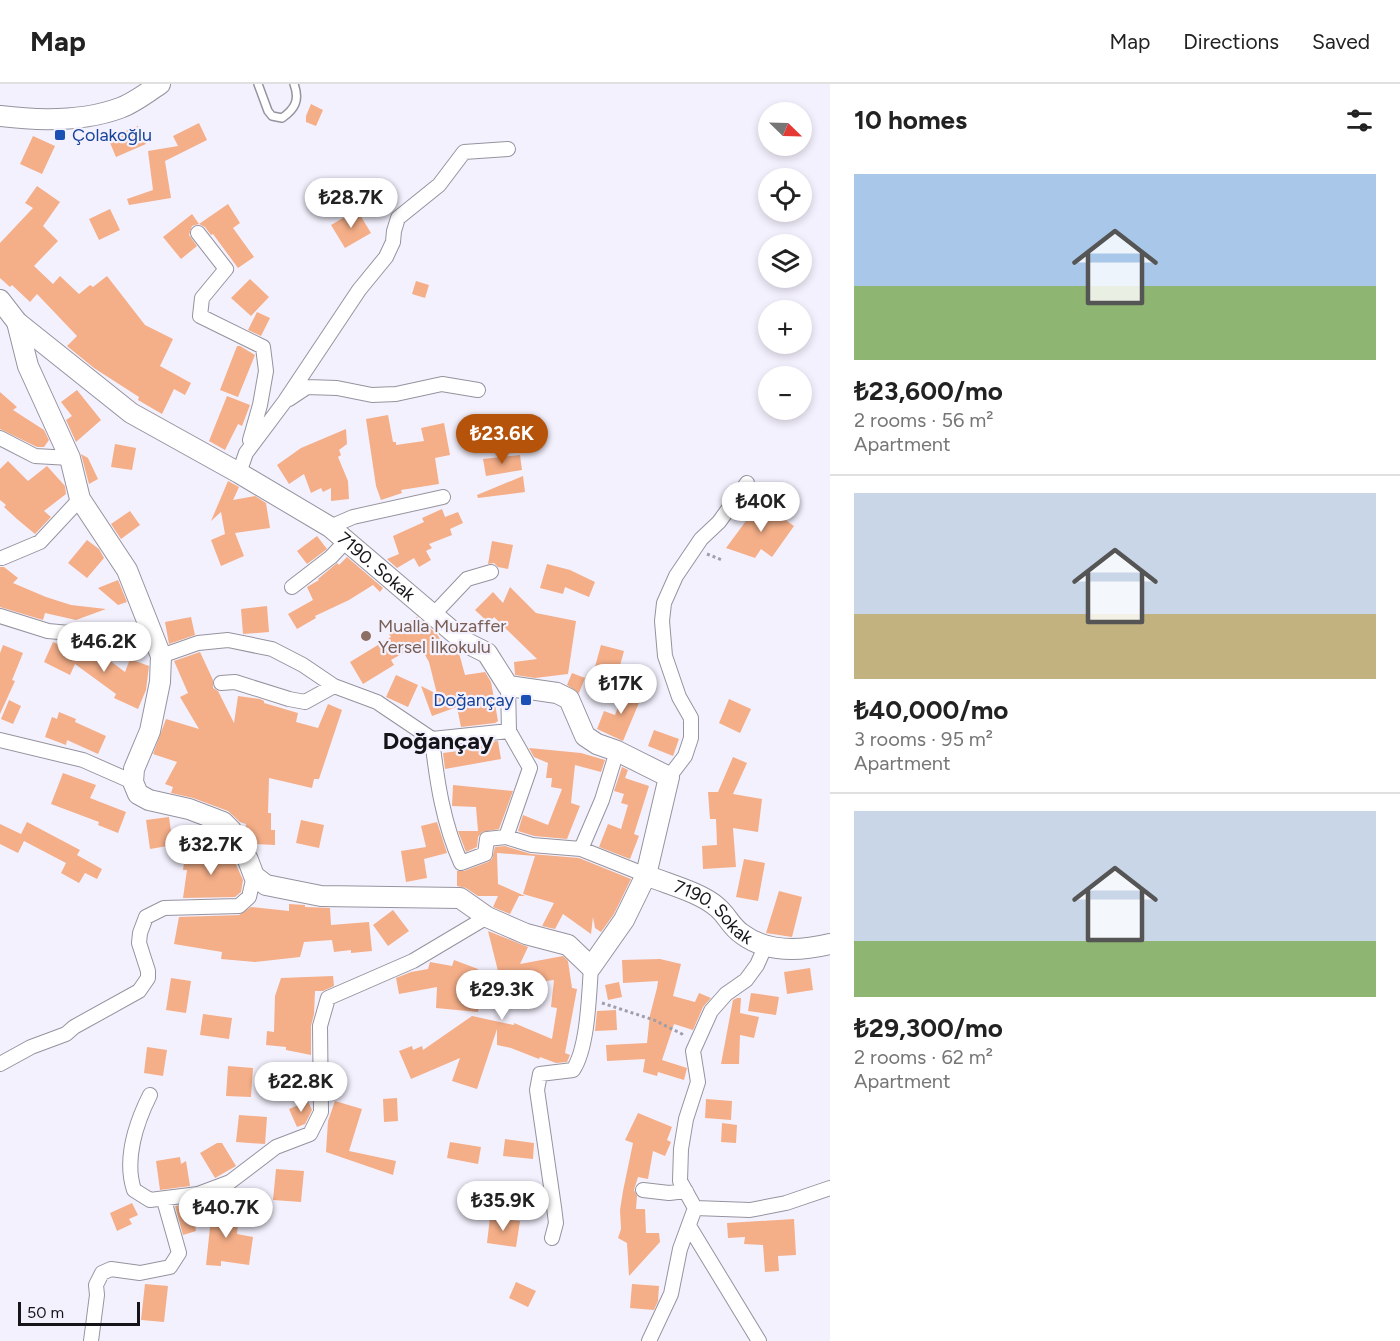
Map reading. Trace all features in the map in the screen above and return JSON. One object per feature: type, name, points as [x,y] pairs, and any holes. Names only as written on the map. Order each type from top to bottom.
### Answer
[{"type":"street","points":[[0,116],[39,121],[89,116],[122,108],[160,84]]},
{"type":"street","points":[[246,453],[285,401],[359,290],[386,257],[393,242],[398,218],[439,184],[464,152],[508,149]]},
{"type":"street","points":[[198,233],[226,269],[201,298],[200,316],[262,347],[266,371],[260,405],[239,473]]},
{"type":"street","points":[[0,300],[17,322],[28,366],[70,458],[80,499],[127,570],[158,649],[160,682],[150,731],[134,769],[133,782],[138,794],[149,800],[189,809],[223,822],[231,830],[254,876],[266,885],[321,896],[460,898],[487,917],[526,934],[568,945],[591,967]]},
{"type":"street","name":"7190. Sokak","points":[[17,322],[131,413],[239,473],[330,528],[465,642],[488,653],[508,686]]},
{"type":"street","points":[[285,401],[307,387],[337,388],[372,395],[396,394],[442,384],[478,390]]},
{"type":"street","points":[[0,438],[35,456],[70,458]]},
{"type":"street","points":[[552,1238],[556,1223],[537,1090],[538,1080],[540,1074],[573,1070],[577,1064],[581,1053],[589,1000],[591,967],[624,920],[646,875],[669,777],[685,756],[691,738],[691,718],[679,697],[665,656],[662,621],[664,603],[676,576],[701,539],[719,522],[747,483]]},
{"type":"street","points":[[330,528],[353,517],[443,497]]},
{"type":"street","points":[[2,558],[40,542],[80,499]]},
{"type":"street","points":[[292,586],[331,557],[346,541]]},
{"type":"street","points":[[434,614],[467,579],[491,572]]},
{"type":"street","points":[[0,616],[48,631],[158,649],[228,640],[272,649],[303,665],[334,686],[377,702],[432,739],[509,731]]},
{"type":"street","points":[[221,683],[236,682],[305,702],[334,686]]},
{"type":"street","points":[[506,837],[530,768],[509,731],[508,686],[557,693],[569,699],[585,736],[597,744],[617,751],[669,777]]},
{"type":"street","points":[[432,739],[439,794],[450,838],[461,863],[485,854],[487,839],[506,837],[532,845],[581,849],[646,875]]},
{"type":"street","points":[[0,740],[83,760],[133,782]]},
{"type":"street","points":[[581,849],[602,800],[617,751]]},
{"type":"street","name":"7190. Sokak","points":[[646,875],[704,899],[717,907],[742,935],[765,947],[811,948],[830,944]]},
{"type":"street","points":[[0,1064],[31,1047],[66,1034],[74,1027],[139,990],[148,978],[139,943],[146,917],[164,908],[239,906],[247,900],[254,876]]},
{"type":"street","points":[[150,1095],[138,1119],[130,1179],[134,1190],[150,1200],[164,1200],[198,1194],[230,1182],[276,1147],[310,1134],[321,1112],[320,1026],[328,998],[413,961],[487,917]]},
{"type":"street","points":[[649,1341],[671,1294],[680,1249],[695,1208],[680,1181],[681,1149],[686,1119],[698,1082],[693,1052],[711,1011],[726,994],[746,980],[758,965],[765,947]]},
{"type":"street","points":[[695,1208],[750,1210],[786,1203],[830,1188]]},
{"type":"street","points":[[644,1190],[669,1193],[686,1191]]},
{"type":"street","points":[[92,1341],[96,1285],[102,1273],[111,1269],[140,1273],[170,1267],[178,1253],[164,1200]]},
{"type":"street","points":[[689,1226],[759,1341]]},
{"type":"lane","points":[[258,84],[267,111],[272,116],[282,118],[292,111],[297,102],[294,84]]},
{"type":"path","points":[[589,1000],[618,1007],[682,1034],[693,1052]]},
{"type":"building","points":[[311,104],[323,110],[316,126],[306,122]]},
{"type":"building","points":[[199,123],[207,140],[165,161],[171,198],[129,205],[127,199],[153,190],[148,151],[178,146],[173,136]]},
{"type":"building","points":[[138,126],[146,144],[116,157],[108,138]]},
{"type":"building","points":[[33,136],[55,146],[42,174],[20,164]]},
{"type":"building","points":[[37,186],[60,202],[43,226],[58,241],[34,266],[53,284],[60,276],[79,294],[107,276],[145,325],[173,339],[160,366],[191,383],[185,395],[174,389],[162,414],[138,400],[139,397],[94,368],[67,346],[77,336],[37,294],[30,302],[12,285],[10,287],[0,278],[0,243],[33,208],[25,203]]},
{"type":"building","points":[[228,204],[240,223],[233,228],[254,257],[238,268],[213,234],[211,235],[205,227],[199,224]]},
{"type":"building","points":[[110,209],[120,230],[99,240],[89,219]]},
{"type":"building","points":[[357,210],[371,233],[345,248],[331,225]]},
{"type":"building","points":[[192,214],[199,224],[192,226],[189,235],[197,246],[181,259],[163,237]]},
{"type":"building","points":[[250,279],[269,297],[251,316],[231,298]]},
{"type":"building","points":[[416,281],[429,285],[425,298],[412,294]]},
{"type":"building","points":[[257,312],[270,318],[261,336],[248,330]]},
{"type":"building","points":[[237,346],[255,355],[238,397],[220,390]]},
{"type":"building","points":[[77,390],[101,420],[76,442],[66,420],[72,416],[61,402]]},
{"type":"building","points":[[0,392],[17,407],[13,410],[44,430],[49,440],[44,447],[37,447],[0,429]]},
{"type":"building","points":[[227,396],[250,405],[242,426],[238,424],[225,450],[209,441]]},
{"type":"building","points":[[388,415],[393,442],[396,442],[396,445],[424,441],[421,428],[444,423],[450,455],[435,458],[439,484],[401,490],[402,493],[381,500],[376,486],[366,419]]},
{"type":"building","points":[[346,429],[347,444],[339,450],[341,455],[338,457],[348,481],[349,499],[331,501],[331,488],[323,492],[321,488],[311,493],[304,474],[289,484],[277,465],[301,448]]},
{"type":"building","points":[[115,444],[136,448],[132,470],[111,467]]},
{"type":"building","points":[[81,454],[88,458],[98,479],[89,484]]},
{"type":"building","points":[[520,455],[522,470],[486,476],[483,459]]},
{"type":"building","points":[[8,461],[28,481],[47,466],[65,486],[66,494],[44,511],[51,517],[35,534],[4,507],[6,505],[0,500],[0,469]]},
{"type":"building","points":[[523,476],[525,492],[478,498],[477,495]]},
{"type":"building","points":[[228,481],[239,487],[233,500],[255,496],[266,503],[270,528],[235,533],[244,556],[221,566],[211,540],[225,534],[221,512],[211,521]]},
{"type":"building","points":[[760,502],[794,526],[772,557],[761,549],[755,558],[726,548]]},
{"type":"building","points":[[442,509],[445,517],[458,512],[463,523],[450,529],[452,535],[429,544],[432,548],[426,551],[431,560],[419,567],[414,558],[397,568],[387,559],[399,554],[393,536],[424,522],[422,518]]},
{"type":"building","points":[[130,511],[140,525],[121,539],[111,524]]},
{"type":"building","points":[[317,536],[327,549],[307,564],[297,551]]},
{"type":"building","points":[[87,540],[99,549],[104,558],[87,578],[68,563]]},
{"type":"building","points":[[492,541],[513,545],[508,569],[498,567],[494,563],[488,564]]},
{"type":"building","points":[[347,557],[383,588],[380,592],[373,585],[349,600],[315,616],[316,618],[297,629],[288,614],[313,600],[307,587]]},
{"type":"building","points":[[547,564],[570,570],[595,582],[589,597],[565,587],[563,594],[540,588]]},
{"type":"building","points":[[0,567],[4,567],[18,578],[13,583],[46,597],[71,605],[106,609],[76,620],[45,613],[43,620],[0,607]]},
{"type":"building","points":[[118,580],[127,602],[118,605],[98,588]]},
{"type":"building","points":[[510,587],[536,613],[576,621],[568,674],[535,678],[515,675],[514,662],[537,659],[494,617],[489,623],[475,610],[493,592],[503,603]]},
{"type":"building","points":[[267,606],[269,632],[243,634],[241,609]]},
{"type":"building","points":[[191,617],[195,635],[169,644],[165,622]]},
{"type":"building","points":[[417,617],[437,634],[445,648],[452,647],[459,653],[465,675],[485,672],[491,682],[498,721],[461,727],[457,707],[432,716],[421,686],[437,694],[429,662],[419,644],[391,660],[394,665],[363,684],[350,662],[391,637],[389,634]]},
{"type":"building","points":[[53,642],[87,657],[92,651],[97,651],[125,672],[130,659],[149,666],[146,690],[138,709],[114,698],[116,694],[75,664],[70,675],[44,662]]},
{"type":"building","points":[[3,645],[23,653],[12,680],[15,681],[0,714],[0,653]]},
{"type":"building","points":[[601,645],[624,651],[616,680],[593,674]]},
{"type":"building","points":[[200,652],[213,680],[213,688],[218,691],[234,723],[238,696],[260,699],[264,703],[298,713],[296,722],[318,728],[328,704],[342,710],[319,779],[314,779],[312,788],[269,778],[268,813],[271,813],[271,830],[275,830],[275,845],[253,844],[245,831],[246,824],[240,822],[228,811],[193,798],[171,793],[173,787],[165,784],[177,762],[153,754],[166,719],[199,729],[180,697],[188,693],[174,661]]},
{"type":"building","points":[[572,673],[585,678],[579,693],[567,685]]},
{"type":"building","points":[[396,675],[418,685],[408,707],[386,697]]},
{"type":"building","points":[[626,686],[643,693],[623,741],[597,729],[604,711],[615,715]]},
{"type":"building","points":[[729,699],[751,709],[740,733],[719,723]]},
{"type":"building","points":[[9,700],[21,706],[13,724],[1,719]]},
{"type":"building","points":[[59,712],[106,736],[98,754],[67,740],[66,745],[45,737],[52,717],[57,719]]},
{"type":"building","points":[[654,730],[679,739],[673,756],[648,746]]},
{"type":"building","points":[[498,741],[501,759],[445,769],[443,753],[466,750],[465,745]]},
{"type":"building","points":[[529,748],[581,753],[605,760],[601,772],[575,765],[571,803],[580,806],[567,839],[534,836],[518,831],[523,815],[548,825],[562,789],[551,787],[552,778],[546,778],[548,763],[534,757]]},
{"type":"building","points":[[733,757],[747,763],[733,794],[762,799],[758,832],[733,828],[736,867],[703,869],[702,846],[717,845],[716,819],[710,819],[708,792],[718,792]]},
{"type":"building","points":[[622,767],[628,770],[625,778],[649,786],[634,834],[639,836],[630,859],[599,847],[608,824],[621,829],[628,805],[621,803],[624,794],[614,791]]},
{"type":"building","points":[[63,773],[96,785],[90,798],[126,812],[118,833],[98,825],[99,822],[51,804]]},
{"type":"building","points":[[453,785],[513,791],[499,829],[482,832],[478,837],[477,847],[466,852],[458,831],[478,831],[476,807],[452,806]]},
{"type":"building","points":[[169,817],[173,845],[150,849],[146,820]]},
{"type":"building","points":[[301,820],[324,825],[319,848],[296,843]]},
{"type":"building","points":[[27,822],[80,850],[77,855],[102,869],[97,879],[85,873],[79,883],[61,873],[66,863],[24,841],[18,853],[0,844],[0,824],[21,834]]},
{"type":"building","points":[[437,822],[447,853],[424,859],[427,878],[406,882],[401,851],[426,847],[421,826]]},
{"type":"building","points":[[505,846],[531,854],[579,858],[631,879],[614,914],[601,932],[595,928],[593,917],[591,934],[563,914],[555,929],[542,926],[554,903],[523,894],[535,856],[497,853],[498,884],[525,896],[519,896],[510,914],[493,907],[498,896],[478,896],[466,888],[457,886],[457,871],[464,871],[488,862],[492,859],[495,847]]},
{"type":"building","points":[[186,849],[219,853],[233,858],[243,880],[241,892],[235,897],[183,898],[187,870],[183,870]]},
{"type":"building","points":[[744,859],[765,863],[758,901],[736,897]]},
{"type":"building","points":[[779,891],[802,897],[792,937],[766,933]]},
{"type":"building","points":[[289,904],[330,908],[331,925],[369,922],[372,951],[334,952],[332,940],[304,942],[300,957],[255,962],[221,959],[222,952],[174,944],[179,917],[239,915],[251,907],[289,911]]},
{"type":"building","points":[[393,910],[409,931],[388,946],[373,925]]},
{"type":"building","points":[[488,931],[528,947],[520,964],[563,956],[568,961],[572,988],[577,989],[565,1053],[570,1055],[567,1062],[556,1063],[540,1057],[539,1059],[497,1045],[497,1029],[477,1089],[452,1081],[460,1058],[411,1079],[399,1051],[412,1046],[413,1050],[422,1046],[423,1050],[472,1016],[514,1025],[514,1023],[552,1039],[557,1008],[551,1007],[554,980],[523,984],[523,982],[502,987]]},
{"type":"building","points":[[660,959],[681,964],[673,996],[695,1002],[699,993],[711,998],[703,1007],[693,1030],[674,1024],[662,1060],[687,1068],[684,1080],[658,1072],[657,1076],[643,1072],[645,1059],[607,1061],[606,1045],[647,1043],[650,1015],[657,988],[658,981],[623,983],[622,960]]},
{"type":"building","points":[[454,960],[478,969],[468,995],[480,997],[478,1012],[436,1008],[437,987],[399,994],[396,978],[428,969],[430,962],[452,966]]},
{"type":"building","points":[[810,968],[813,990],[787,994],[784,972]]},
{"type":"building","points":[[333,976],[334,986],[323,991],[315,991],[311,1026],[311,1055],[286,1050],[286,1047],[266,1045],[267,1031],[274,1032],[275,996],[281,978]]},
{"type":"building","points":[[171,978],[191,981],[186,1013],[166,1010]]},
{"type":"building","points":[[619,982],[622,997],[608,1000],[605,985]]},
{"type":"building","points":[[751,993],[779,997],[776,1015],[748,1011]]},
{"type":"building","points":[[741,998],[740,1013],[759,1017],[754,1038],[740,1035],[739,1064],[721,1064],[733,1000]]},
{"type":"building","points":[[616,1010],[617,1030],[595,1031],[597,1011]]},
{"type":"building","points":[[203,1014],[232,1018],[229,1039],[200,1035]]},
{"type":"building","points":[[147,1047],[167,1050],[163,1076],[144,1073]]},
{"type":"building","points":[[228,1066],[253,1068],[251,1097],[226,1096]]},
{"type":"building","points":[[397,1098],[398,1121],[384,1122],[383,1099]]},
{"type":"building","points":[[706,1099],[732,1101],[731,1120],[705,1118]]},
{"type":"building","points":[[308,1101],[312,1110],[305,1124],[297,1127],[289,1109]]},
{"type":"building","points":[[335,1101],[362,1109],[349,1151],[396,1161],[393,1175],[326,1152],[328,1121]]},
{"type":"building","points":[[638,1113],[672,1127],[667,1140],[671,1142],[665,1156],[653,1151],[648,1179],[638,1177],[634,1190],[637,1196],[636,1209],[645,1209],[646,1233],[659,1233],[660,1242],[629,1276],[627,1243],[618,1238],[621,1229],[620,1210],[623,1191],[633,1143],[625,1140]]},
{"type":"building","points":[[239,1115],[267,1117],[265,1144],[236,1142]]},
{"type":"building","points":[[722,1123],[737,1125],[736,1143],[721,1142]]},
{"type":"building","points":[[505,1139],[534,1143],[533,1159],[503,1156]]},
{"type":"building","points":[[450,1142],[481,1147],[478,1164],[447,1158]]},
{"type":"building","points":[[217,1143],[222,1143],[236,1166],[215,1178],[200,1153]]},
{"type":"building","points":[[180,1157],[181,1164],[186,1161],[190,1186],[160,1190],[156,1161]]},
{"type":"building","points":[[276,1169],[304,1171],[301,1202],[273,1200]]},
{"type":"building","points":[[213,1199],[228,1200],[226,1222],[238,1224],[237,1234],[253,1237],[249,1265],[221,1261],[221,1266],[206,1265]]},
{"type":"building","points":[[132,1203],[138,1215],[129,1219],[132,1224],[117,1231],[110,1213]]},
{"type":"building","points":[[192,1204],[196,1231],[183,1235],[175,1206]]},
{"type":"building","points":[[490,1217],[520,1221],[516,1247],[487,1243]]},
{"type":"building","points":[[794,1219],[796,1255],[778,1256],[779,1271],[765,1272],[763,1245],[744,1244],[745,1237],[728,1238],[727,1223]]},
{"type":"building","points":[[516,1282],[536,1291],[528,1307],[509,1298]]},
{"type":"building","points":[[145,1284],[168,1286],[164,1322],[141,1320]]},
{"type":"building","points":[[632,1284],[659,1286],[658,1301],[654,1310],[630,1308]]},
{"type":"place","name":"Çolakoğlu","points":[[60,135]]},
{"type":"place","name":"Mualla Muzaffer Yersel İlkokulu","points":[[366,636]]},
{"type":"place","name":"Doğançay","points":[[526,700]]},
{"type":"district","name":"Doğançay","points":[[438,740]]}]
